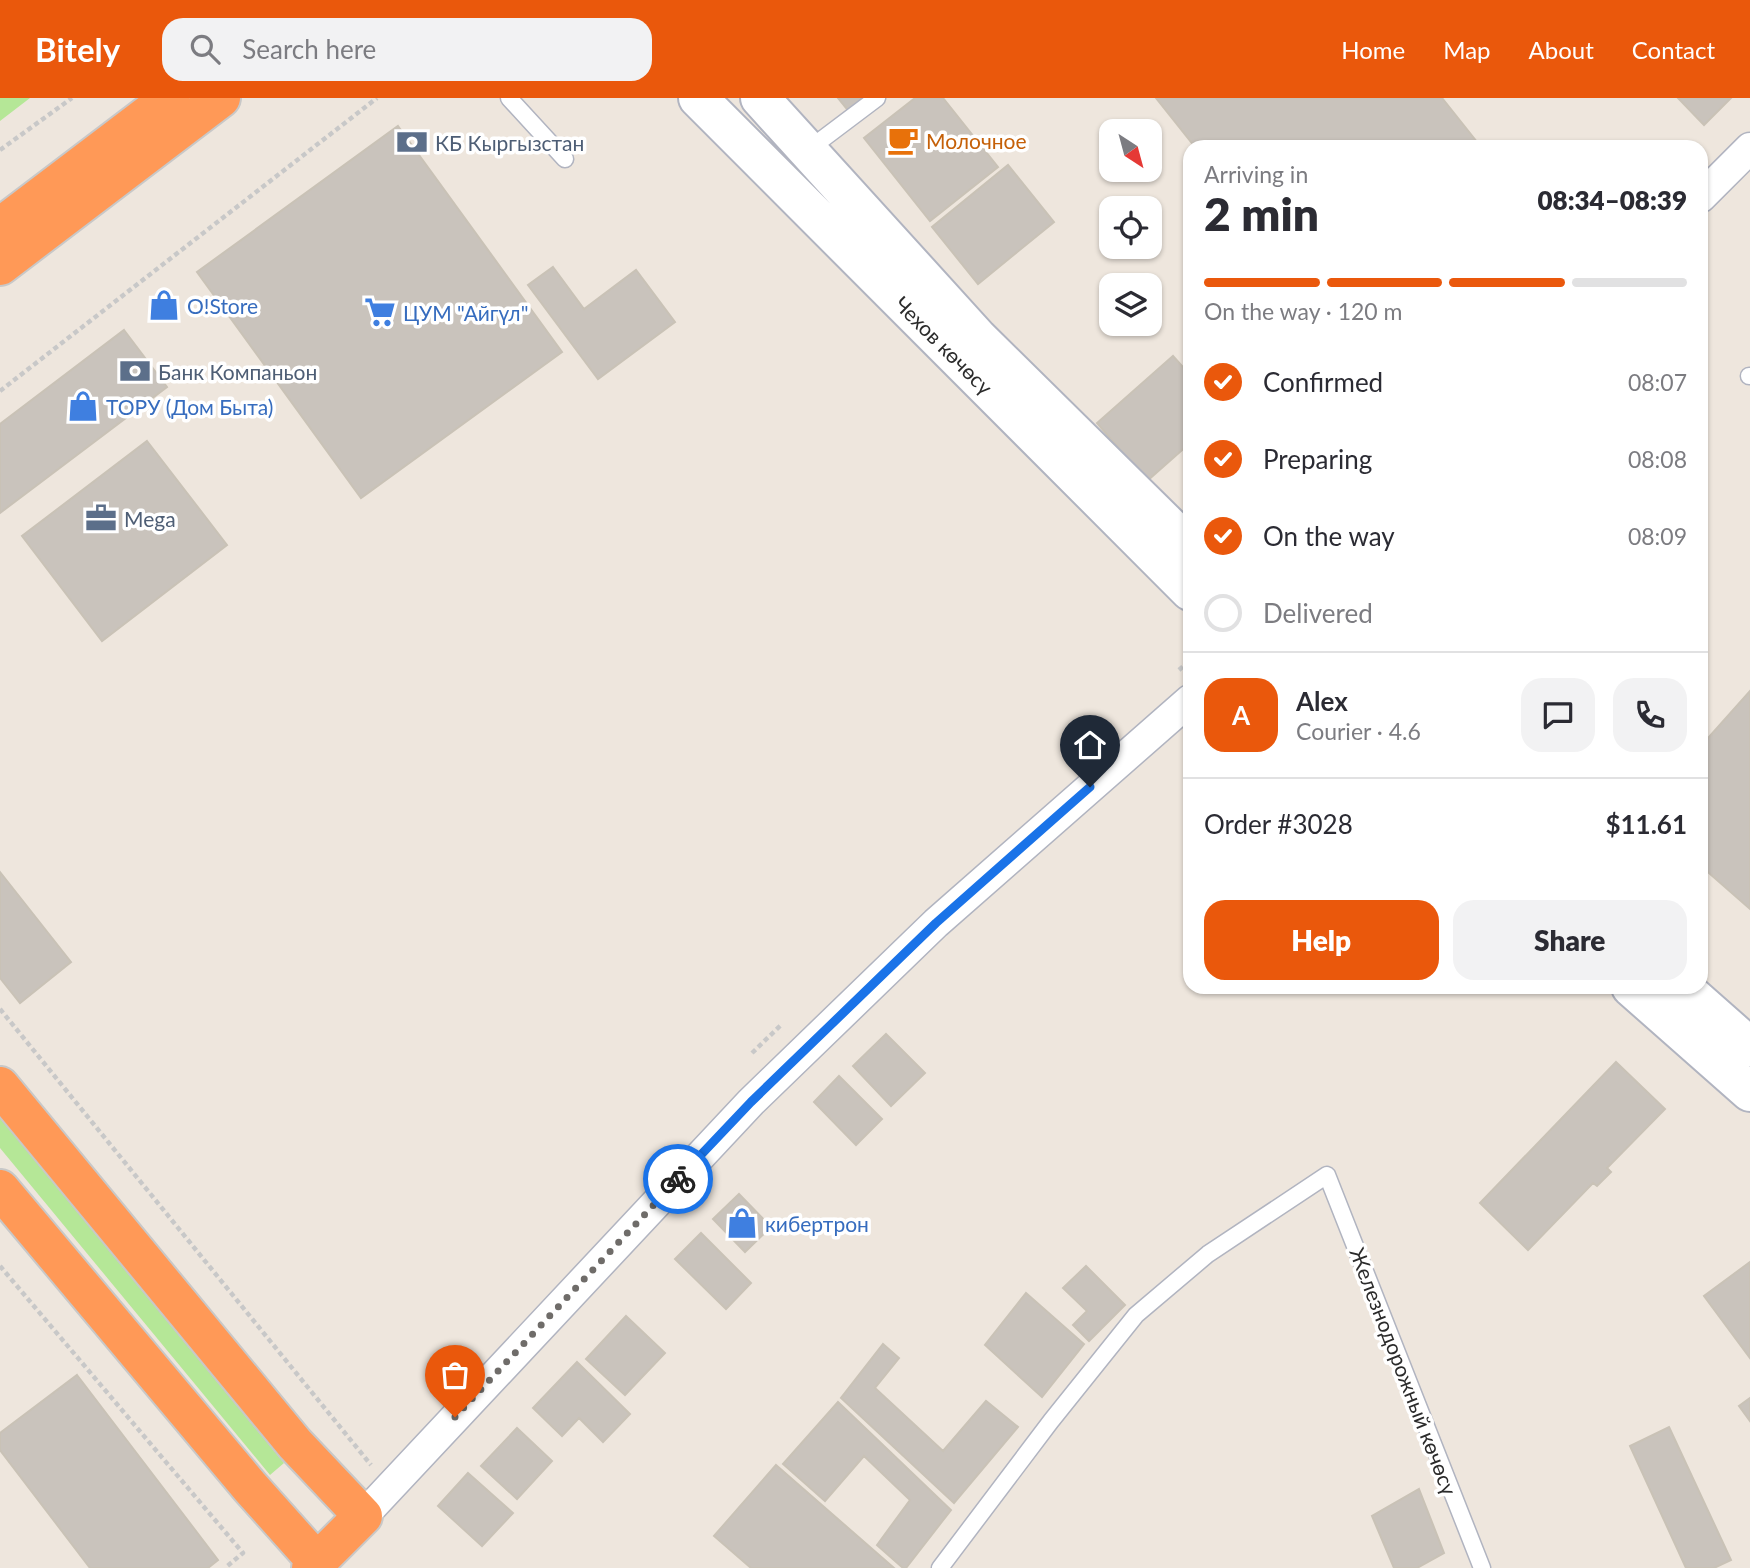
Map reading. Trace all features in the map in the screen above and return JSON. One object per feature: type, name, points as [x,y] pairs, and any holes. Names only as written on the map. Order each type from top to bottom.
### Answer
[{"type":"highway","points":[[0,226],[170,98]]},
{"type":"highway","points":[[0,266],[221,98]]},
{"type":"highway","points":[[0,1086],[295,1444],[363,1516],[314,1565],[0,1189]]},
{"type":"street","name":"Чехов көчөсү","points":[[698,98],[1183,585]]},
{"type":"street","name":"Чехов көчөсү","points":[[761,98],[978,338],[1183,540]]},
{"type":"street","points":[[1708,190],[1750,148]]},
{"type":"street","points":[[363,1516],[751,1102],[936,923],[1183,706]]},
{"type":"street","points":[[1638,994],[1750,1092]]},
{"type":"street","points":[[1690,994],[1750,1047]]},
{"type":"lane","points":[[509,98],[565,159]]},
{"type":"lane","points":[[808,150],[877,98]]},
{"type":"lane","name":"Железнодорожный көчөсү","points":[[940,1568],[1136,1315],[1208,1254],[1327,1175],[1482,1568]]},
{"type":"path","points":[[0,150],[72,98]]},
{"type":"path","points":[[0,391],[377,98]]},
{"type":"path","points":[[1171,677],[1183,666]]},
{"type":"path","points":[[0,1009],[371,1465]]},
{"type":"path","points":[[746,1060],[786,1021]]},
{"type":"path","points":[[0,1266],[243,1553],[225,1568]]},
{"type":"green space","points":[[0,98],[30,98],[0,121]]},
{"type":"green space","points":[[0,1118],[284,1463],[270,1475],[0,1148]]},
{"type":"building","points":[[838,98],[872,98],[851,114]]},
{"type":"building","points":[[915,98],[943,98],[998,167],[930,221],[864,138]]},
{"type":"building","points":[[1156,98],[1442,98],[1475,140],[1189,140]]},
{"type":"building","points":[[1678,98],[1731,98],[1704,125]]},
{"type":"building","name":"ЦУМ \"Айгүл\"","points":[[398,126],[562,352],[361,498],[197,272]]},
{"type":"building","points":[[1008,165],[1054,222],[978,284],[932,227]]},
{"type":"building","points":[[553,267],[584,309],[636,270],[675,322],[598,379],[528,285]]},
{"type":"building","name":"ТОРУ (Дом Быта)","points":[[124,330],[167,387],[0,513],[0,424]]},
{"type":"building","points":[[1173,356],[1183,367],[1183,449],[1147,481],[1097,423]]},
{"type":"building","points":[[147,441],[227,545],[102,641],[22,536]]},
{"type":"building","points":[[1750,691],[1750,909],[1708,872],[1708,738]]},
{"type":"building","points":[[0,872],[71,962],[20,1003],[0,978]]},
{"type":"building","points":[[886,1034],[925,1073],[891,1106],[853,1066]]},
{"type":"building","points":[[1616,1062],[1665,1109],[1607,1168],[1611,1172],[1597,1186],[1593,1183],[1528,1250],[1480,1203]]},
{"type":"building","points":[[839,1076],[882,1119],[856,1145],[814,1102]]},
{"type":"building","name":"кибертрон","points":[[739,1194],[771,1227],[745,1252],[713,1219]]},
{"type":"building","points":[[701,1233],[751,1283],[726,1309],[675,1259]]},
{"type":"building","points":[[1750,1262],[1750,1358],[1704,1296]]},
{"type":"building","points":[[1086,1266],[1125,1305],[1089,1341],[1073,1325],[1087,1311],[1063,1288]]},
{"type":"building","points":[[1026,1293],[1084,1344],[1042,1397],[985,1345]]},
{"type":"building","points":[[626,1316],[665,1353],[625,1395],[586,1359]]},
{"type":"building","points":[[883,1344],[899,1358],[875,1388],[943,1451],[986,1401],[1018,1427],[954,1503],[841,1398]]},
{"type":"building","points":[[577,1362],[630,1414],[603,1442],[579,1418],[562,1436],[533,1408]]},
{"type":"building","points":[[77,1375],[218,1560],[208,1568],[90,1568],[0,1450],[0,1433]]},
{"type":"building","points":[[1750,1398],[1750,1421],[1739,1406]]},
{"type":"building","points":[[838,1402],[951,1510],[906,1568],[877,1545],[910,1500],[864,1456],[825,1501],[783,1464]]},
{"type":"building","points":[[1669,1427],[1731,1560],[1714,1568],[1686,1568],[1630,1446]]},
{"type":"building","points":[[517,1428],[552,1461],[517,1499],[481,1466]]},
{"type":"building","points":[[776,1465],[894,1568],[751,1568],[714,1536]]},
{"type":"building","points":[[468,1473],[513,1513],[482,1546],[438,1506]]},
{"type":"building","points":[[1419,1489],[1444,1553],[1417,1568],[1394,1568],[1372,1516]]},
{"type":"way so far","points":[[455,1417],[678,1179]]},
{"type":"place","name":"Молочное","points":[[903,140]]},
{"type":"place","name":"КБ Кыргызстан","points":[[412,142]]},
{"type":"place","name":"O!Store","points":[[164,305]]},
{"type":"place","name":"ЦУМ \"Айгүл\"","points":[[380,312]]},
{"type":"place","name":"Банк Компаньон","points":[[135,371]]},
{"type":"place","name":"ТОРУ (Дом Быта)","points":[[83,406]]},
{"type":"place","name":"Mega","points":[[101,518]]},
{"type":"place","name":"кибертрон","points":[[742,1223]]},
{"type":"route","points":[[678,1179],[751,1102],[936,923],[1090,787]]}]
